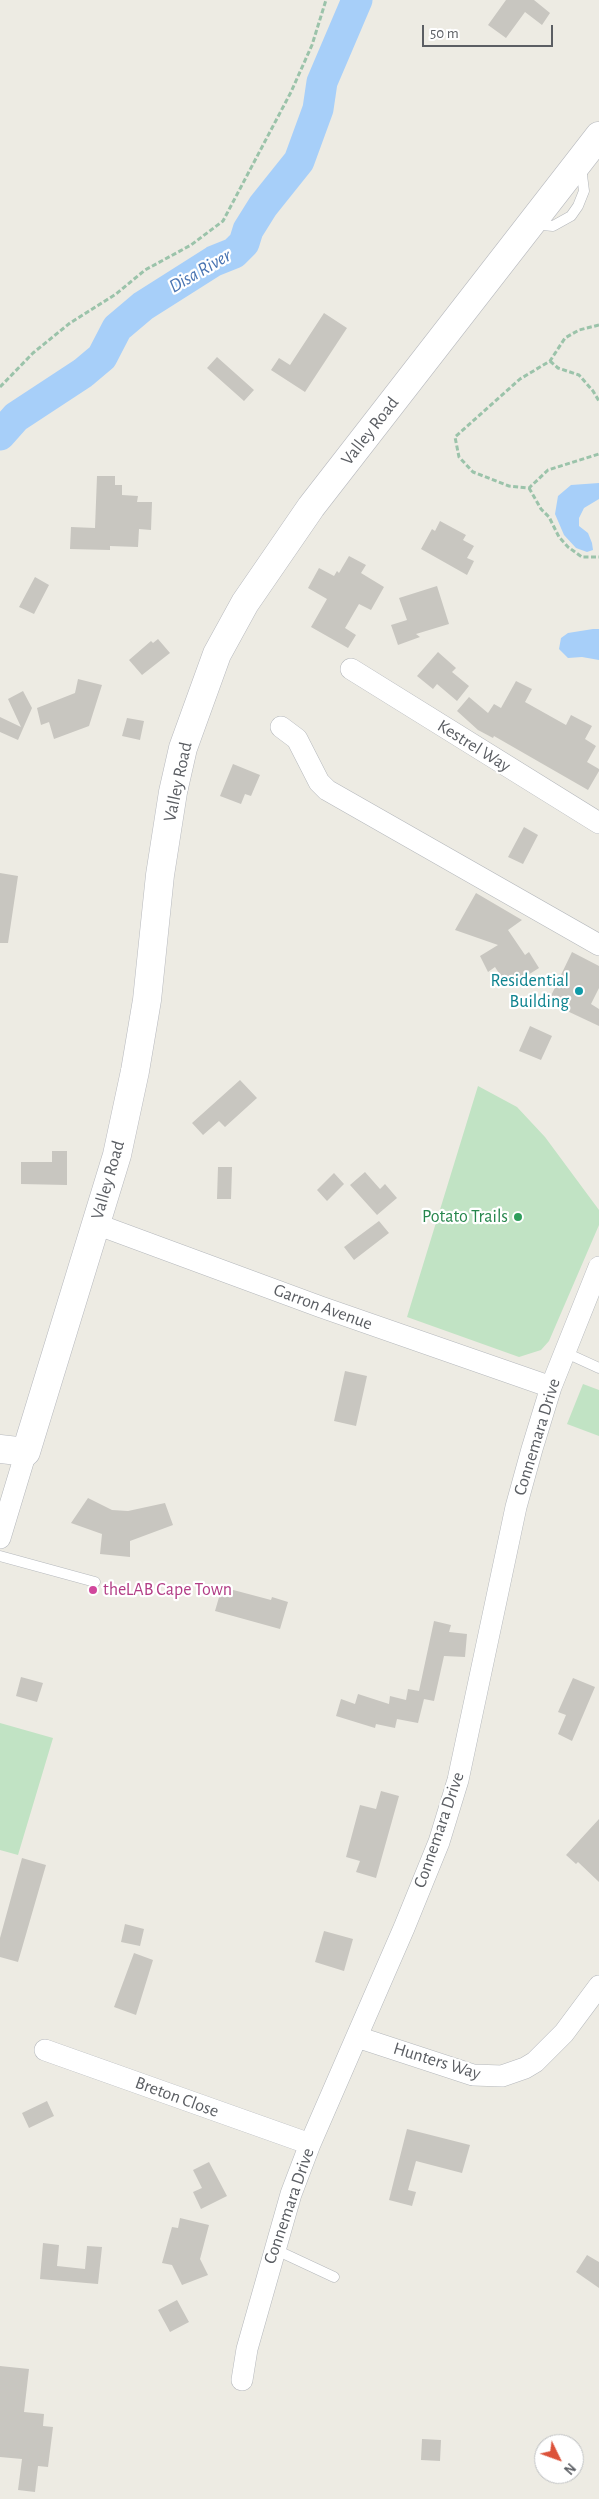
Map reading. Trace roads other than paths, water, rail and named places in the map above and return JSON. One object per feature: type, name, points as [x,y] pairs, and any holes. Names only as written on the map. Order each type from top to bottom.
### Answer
[{"type":"street","name":"Valley Road","points":[[0,1538],[13,1450],[96,1224],[117,1155],[135,1071],[147,1000],[160,875],[173,792],[186,739],[217,654],[245,602],[311,507],[599,136]]},
{"type":"street","name":"Kestrel Way","points":[[351,669],[599,823]]},
{"type":"street","points":[[281,727],[297,739],[319,782],[327,790],[599,945]]},
{"type":"street","name":"Garron Avenue","points":[[96,1224],[321,1307],[551,1387]]},
{"type":"street","name":"Connemara Drive","points":[[242,2380],[247,2349],[291,2194],[310,2144],[439,1842],[458,1780],[516,1507],[551,1387],[599,1267]]},
{"type":"street","name":"Hunters Way","points":[[357,2037],[473,2075],[502,2076],[525,2068],[535,2062],[564,2033],[599,1986]]},
{"type":"street","name":"Breton Close","points":[[45,2050],[310,2144]]},
{"type":"lane","points":[[564,1352],[599,1368]]},
{"type":"lane","points":[[0,1556],[95,1582]]},
{"type":"lane","points":[[274,2249],[334,2276]]},
{"type":"water","points":[[599,483],[599,499],[584,508],[579,518],[579,526],[588,533],[592,543],[593,550],[587,552],[576,548],[564,535],[555,514],[558,496],[571,485]]},
{"type":"water","points":[[599,629],[599,660],[582,657],[568,658],[559,649],[561,638],[568,633]]},
{"type":"waterway","name":"Disa River","points":[[0,435],[16,417],[83,373],[102,357],[117,328],[143,306],[214,261],[234,253],[244,243],[248,230],[263,206],[299,161],[318,109],[322,82],[357,0]]},
{"type":"place","name":"Residential Building","points":[[579,991]]},
{"type":"place","name":"Potato Trails","points":[[518,1217]]},
{"type":"place","name":"theLAB Cape Town","points":[[93,1590]]}]
